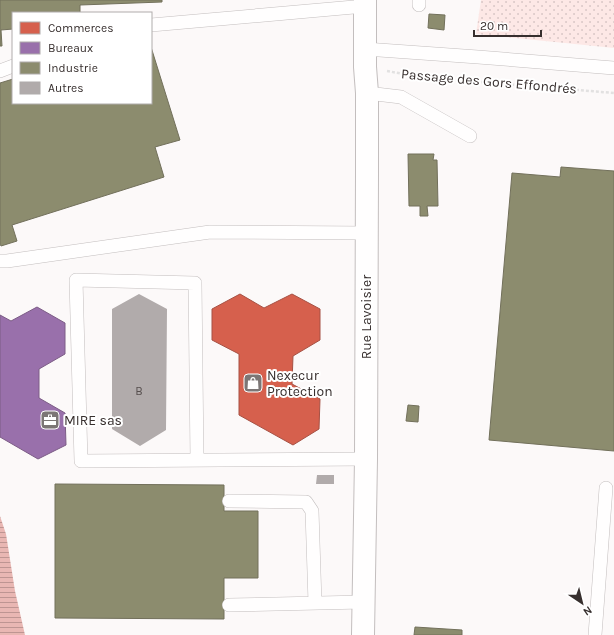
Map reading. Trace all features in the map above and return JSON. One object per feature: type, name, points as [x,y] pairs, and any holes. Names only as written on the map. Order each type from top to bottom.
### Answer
[{"type":"street","name":"Rue Lavoisier","points":[[363,635],[366,458],[367,233],[364,3]]},
{"type":"lane","points":[[152,25],[364,3]]},
{"type":"lane","points":[[365,58],[478,57],[614,68]]},
{"type":"lane","points":[[0,71],[12,66]]},
{"type":"lane","points":[[366,93],[401,97],[470,136]]},
{"type":"lane","points":[[0,261],[210,232],[367,233]]},
{"type":"lane","points":[[198,460],[195,283],[76,280],[81,461],[198,460],[366,458]]},
{"type":"lane","points":[[595,635],[606,488]]},
{"type":"lane","points":[[229,501],[306,502],[312,511],[316,603]]},
{"type":"lane","points":[[229,605],[363,602]]},
{"type":"path","name":"Passage des Gors Effondrés","points":[[365,58],[420,77],[614,93]]},
{"type":"shaded area","points":[[481,0],[614,0],[614,48],[476,34]]},
{"type":"shaded area","points":[[0,516],[6,534],[15,591],[25,635],[0,635]]},
{"type":"building: Commerces","points":[[240,294],[264,308],[292,294],[320,309],[320,340],[293,356],[292,384],[320,399],[319,429],[293,445],[239,415],[239,354],[212,340],[212,309]]},
{"type":"building: Bureaux","points":[[37,307],[65,323],[65,354],[39,369],[39,398],[65,413],[66,445],[38,459],[0,437],[0,315],[11,321]]},
{"type":"building: Industrie","points":[[0,0],[162,0],[162,2],[80,5],[80,12],[12,12],[12,29],[1,30],[2,46],[0,46]]},
{"type":"building: Industrie","points":[[429,14],[445,15],[444,30],[428,28]]},
{"type":"building: Industrie","points":[[152,50],[180,140],[155,147],[164,177],[12,225],[17,241],[1,246],[0,83],[12,79],[12,104],[152,104]]},
{"type":"building: Industrie","points":[[408,154],[434,154],[433,160],[437,160],[438,206],[427,206],[428,216],[420,216],[420,206],[409,206]]},
{"type":"building: Industrie","points":[[561,167],[614,171],[614,451],[489,440],[512,173],[560,177]]},
{"type":"building: Industrie","points":[[408,405],[419,406],[418,422],[406,421]]},
{"type":"building: Industrie","points":[[55,484],[224,485],[224,511],[258,511],[258,578],[224,578],[224,619],[55,618]]},
{"type":"building: Industrie","points":[[415,627],[462,630],[462,635],[414,635]]},
{"type":"building: Autres","points":[[139,294],[167,309],[166,430],[140,446],[112,429],[112,309]]},
{"type":"building: Autres","points":[[317,475],[334,475],[334,484],[316,484]]},
{"type":"place","name":"Nexecur Protection","points":[[253,383]]},
{"type":"place","name":"MIRE sas","points":[[50,420]]}]
